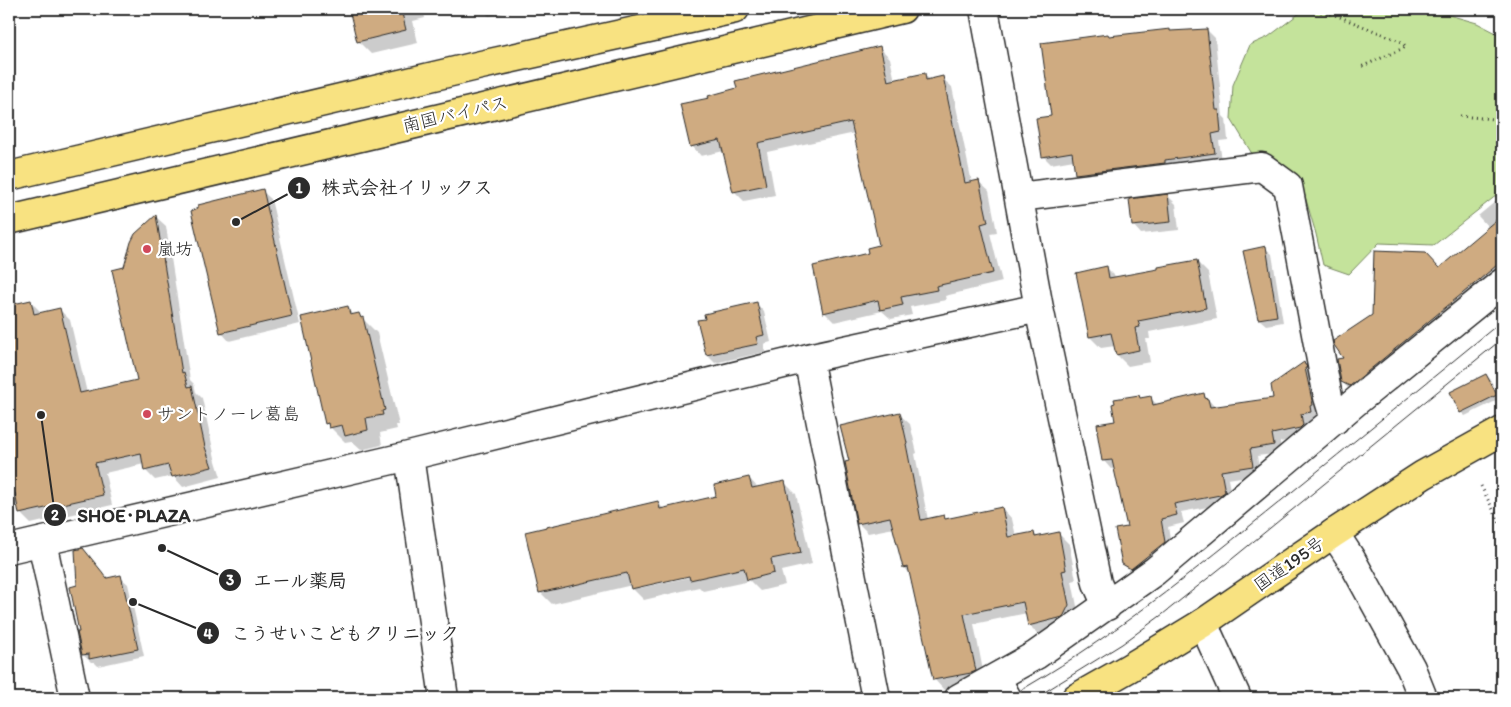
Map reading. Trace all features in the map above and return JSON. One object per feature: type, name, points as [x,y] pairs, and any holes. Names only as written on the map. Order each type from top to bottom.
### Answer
[{"type":"highway","points":[[9,176],[481,65],[735,9]]},
{"type":"highway","name":"南国バイパス","points":[[9,220],[902,9]]},
{"type":"highway","name":"国道195号","points":[[1076,698],[1203,623],[1334,533],[1423,475],[1502,431]]},
{"type":"street","points":[[984,9],[1039,308],[1097,582],[1107,606]]},
{"type":"street","points":[[1019,197],[1262,167],[1288,186],[1328,398],[1335,420]]},
{"type":"street","points":[[959,698],[1001,688],[1036,655],[1155,571],[1502,283]]},
{"type":"street","points":[[9,549],[409,456],[808,358],[1039,308]]},
{"type":"street","points":[[808,358],[876,698]]},
{"type":"street","points":[[409,456],[444,698]]},
{"type":"street","points":[[1334,533],[1351,560],[1410,668],[1424,698]]},
{"type":"street","points":[[42,542],[75,698]]},
{"type":"street","points":[[1203,623],[1237,698]]},
{"type":"path","points":[[1306,9],[1335,16],[1402,42],[1406,47],[1361,67]]},
{"type":"path","points":[[1460,116],[1502,118]]},
{"type":"path","points":[[1481,486],[1502,527]]},
{"type":"green space","points":[[1305,9],[1428,9],[1477,23],[1502,36],[1502,191],[1434,245],[1379,243],[1349,274],[1323,265],[1302,186],[1254,157],[1231,119],[1233,85],[1250,45],[1268,37]]},
{"type":"building","points":[[349,9],[401,9],[406,30],[357,42]]},
{"type":"building","points":[[1170,29],[1170,31],[1207,29],[1216,110],[1219,110],[1221,132],[1212,134],[1215,153],[1165,160],[1165,163],[1075,174],[1072,152],[1042,157],[1036,118],[1051,116],[1041,43],[1108,34],[1109,36]]},
{"type":"building","points":[[880,46],[888,81],[925,73],[926,80],[943,76],[965,183],[979,180],[988,222],[981,224],[993,273],[936,286],[937,290],[901,297],[903,305],[880,310],[878,300],[823,313],[813,266],[868,253],[867,248],[879,245],[851,122],[758,143],[766,185],[733,192],[720,140],[690,147],[680,104],[709,98],[708,96],[737,88],[735,81]]},
{"type":"building","points":[[263,189],[292,316],[220,333],[191,211],[198,208],[198,205]]},
{"type":"building","points":[[1168,194],[1171,222],[1132,226],[1129,199]]},
{"type":"building","points":[[156,215],[182,373],[184,372],[188,387],[192,386],[205,447],[212,467],[172,477],[168,465],[144,471],[141,453],[95,463],[103,495],[19,514],[15,493],[9,495],[9,305],[31,300],[34,314],[60,308],[80,393],[137,380],[112,270],[124,267],[135,234]]},
{"type":"building","points":[[1502,215],[1502,261],[1350,386],[1341,382],[1337,359],[1343,358],[1333,341],[1372,315],[1374,251],[1425,253],[1439,268]]},
{"type":"building","points":[[1266,246],[1277,316],[1258,319],[1243,251]]},
{"type":"building","points":[[1197,260],[1206,308],[1138,321],[1140,327],[1135,328],[1139,350],[1116,355],[1111,333],[1089,337],[1076,273],[1107,266],[1109,278]]},
{"type":"building","points":[[757,302],[764,335],[756,337],[758,344],[706,355],[697,320],[705,319],[704,314]]},
{"type":"building","points":[[348,306],[350,315],[359,313],[361,318],[363,317],[385,410],[382,411],[383,415],[366,418],[368,430],[345,436],[342,425],[329,428],[328,423],[325,424],[301,317]]},
{"type":"building","points":[[1304,362],[1307,368],[1305,368],[1313,405],[1310,406],[1311,412],[1301,414],[1303,425],[1300,428],[1272,434],[1274,445],[1250,449],[1253,466],[1221,471],[1225,492],[1220,495],[1174,504],[1177,515],[1161,519],[1165,542],[1131,569],[1122,564],[1115,529],[1127,527],[1112,460],[1102,461],[1097,431],[1097,424],[1115,421],[1112,404],[1115,403],[1114,399],[1139,395],[1140,398],[1151,396],[1153,405],[1204,393],[1210,407],[1273,398],[1271,385]]},
{"type":"building","points":[[1486,374],[1497,395],[1460,413],[1450,392]]},
{"type":"building","points":[[900,412],[921,520],[944,515],[945,519],[1002,507],[1008,537],[1034,532],[1035,537],[1059,532],[1066,570],[1062,571],[1069,605],[1063,617],[1028,626],[1023,602],[964,614],[976,671],[971,673],[933,680],[908,567],[903,568],[890,517],[857,524],[845,462],[849,461],[840,426]]},
{"type":"building","points":[[749,477],[752,488],[785,481],[801,553],[771,559],[774,573],[747,580],[744,568],[690,580],[689,576],[631,589],[627,573],[539,593],[525,532],[658,501],[660,509],[716,496],[714,485]]},
{"type":"building","points":[[83,548],[107,578],[121,575],[138,649],[89,659],[89,654],[82,655],[70,587],[77,585],[75,550]]},
{"type":"tram line","points":[[1007,698],[1044,677],[1149,605],[1282,500],[1502,321]]},
{"type":"tram line","points":[[1035,698],[1122,644],[1163,614],[1502,339]]},
{"type":"place","name":"株式会社イリックス","points":[[236,222]]},
{"type":"place","name":"嵐坊","points":[[147,249]]},
{"type":"place","name":"サントノーレ葛島","points":[[147,414]]},
{"type":"place","name":"SHOE･PLAZA","points":[[41,415]]},
{"type":"place","name":"エール薬局","points":[[162,548]]},
{"type":"place","name":"こうせいこどもクリニック","points":[[133,602]]}]
